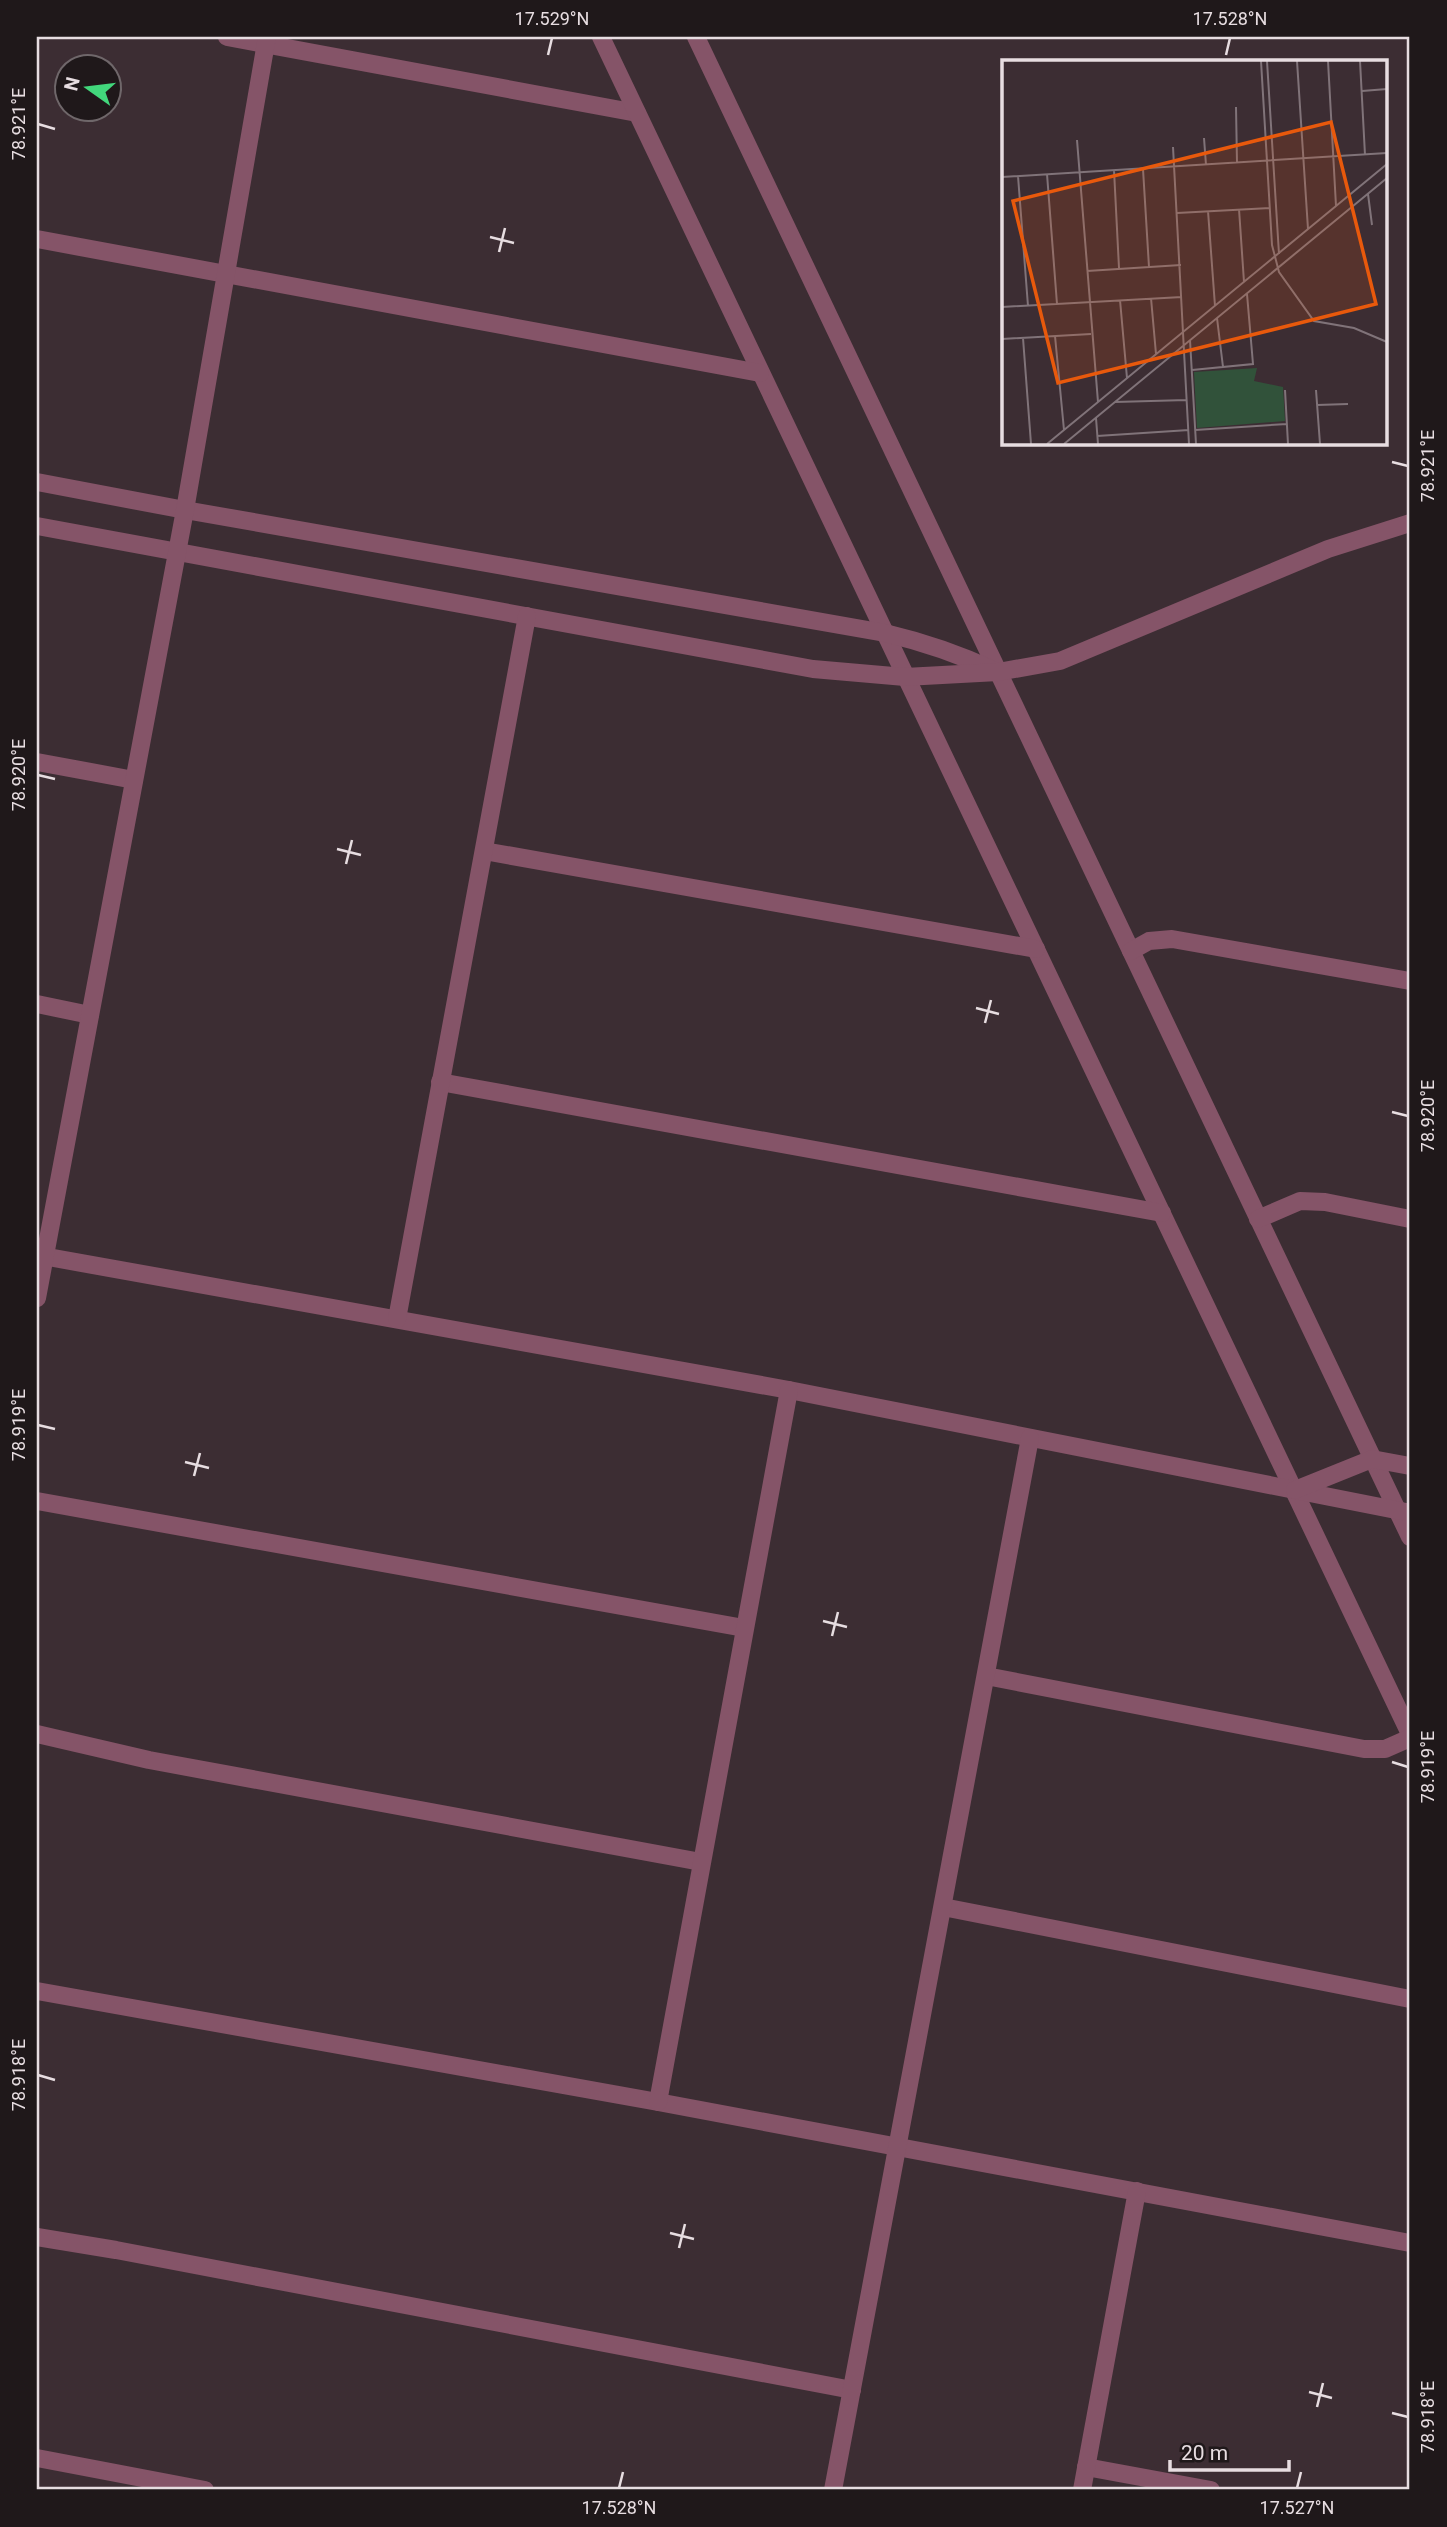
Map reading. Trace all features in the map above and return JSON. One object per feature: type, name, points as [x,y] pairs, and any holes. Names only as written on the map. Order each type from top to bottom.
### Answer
[{"type":"street","points":[[227,37],[267,40],[637,113]]},
{"type":"street","points":[[600,37],[1410,1736],[1385,1749],[1364,1749],[986,1676]]},
{"type":"street","points":[[696,37],[1372,1458],[1404,1512],[1410,1538]]},
{"type":"street","points":[[37,1298],[41,1255],[90,1015],[185,510],[267,40]]},
{"type":"street","points":[[37,239],[760,373]]},
{"type":"street","points":[[37,482],[885,633],[924,642],[998,672]]},
{"type":"street","points":[[37,526],[813,669],[905,677],[998,672],[1060,661],[1328,550],[1410,523]]},
{"type":"street","points":[[397,1319],[527,616]]},
{"type":"street","points":[[37,762],[134,780]]},
{"type":"street","points":[[484,851],[1036,949]]},
{"type":"street","points":[[1131,951],[1149,941],[1172,939],[1410,981]]},
{"type":"street","points":[[37,1004],[90,1015]]},
{"type":"street","points":[[440,1082],[1161,1213]]},
{"type":"street","points":[[1258,1219],[1300,1201],[1325,1202],[1410,1219]]},
{"type":"street","points":[[41,1255],[789,1390],[1404,1512]]},
{"type":"street","points":[[658,2102],[789,1390]]},
{"type":"street","points":[[833,2490],[1030,1438]]},
{"type":"street","points":[[1294,1490],[1372,1458],[1410,1466]]},
{"type":"street","points":[[37,1501],[744,1628]]},
{"type":"street","points":[[37,1734],[162,1763],[701,1862]]},
{"type":"street","points":[[943,1907],[1410,1999]]},
{"type":"street","points":[[37,1991],[658,2102],[1410,2243]]},
{"type":"street","points":[[1082,2490],[1137,2191]]},
{"type":"street","points":[[37,2237],[852,2389]]},
{"type":"street","points":[[37,2458],[205,2490]]},
{"type":"street","points":[[1086,2467],[1211,2490]]}]
